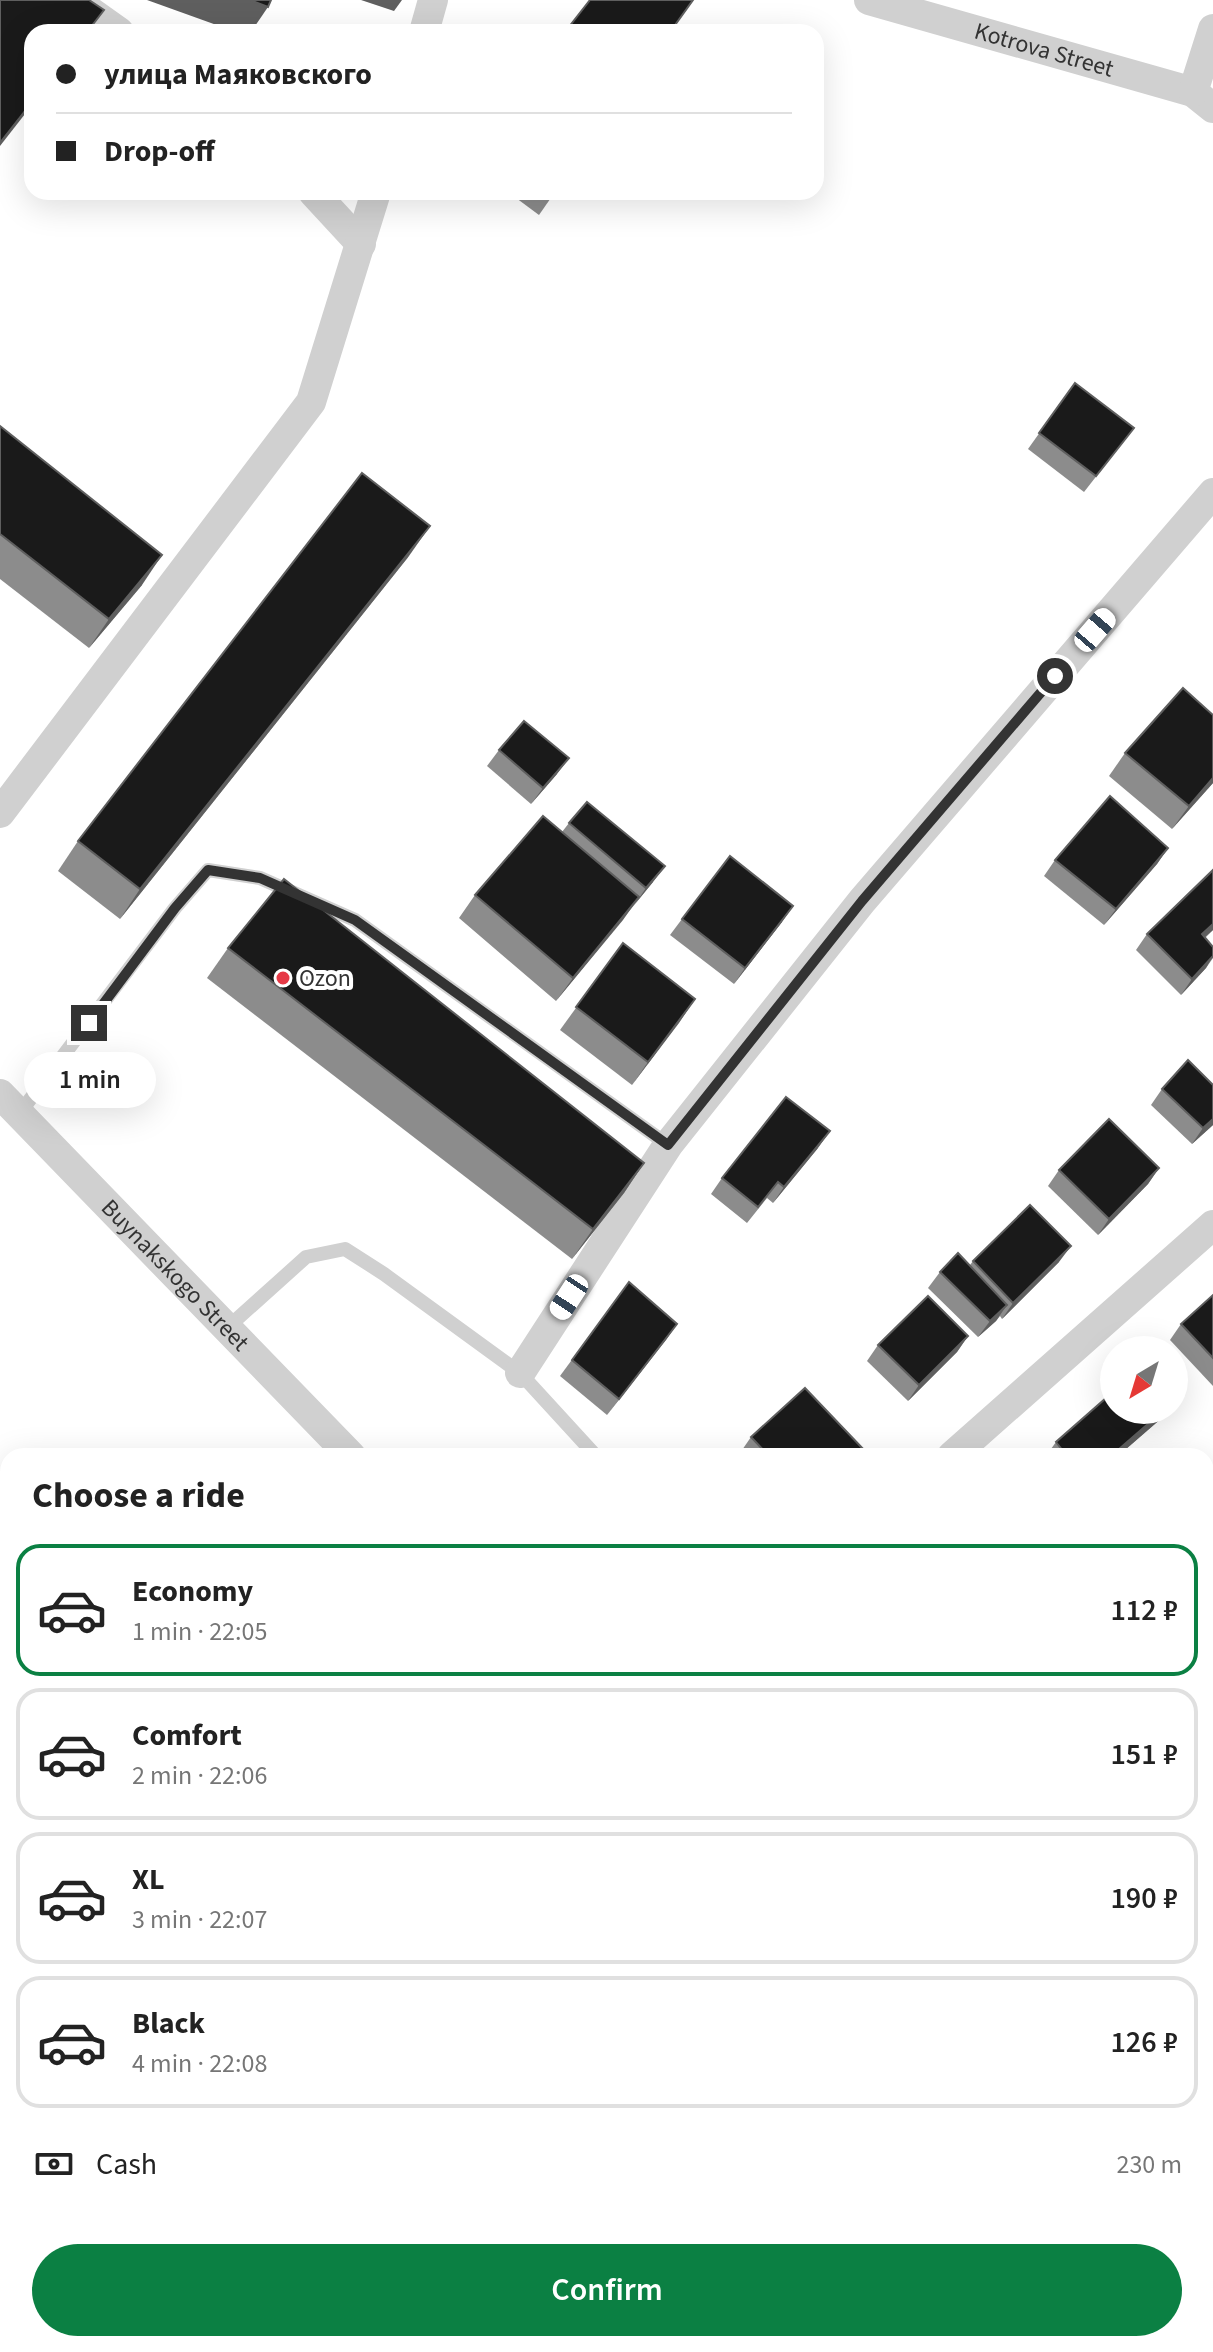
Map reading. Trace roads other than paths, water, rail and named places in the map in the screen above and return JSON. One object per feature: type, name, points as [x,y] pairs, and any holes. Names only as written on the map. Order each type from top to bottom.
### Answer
[{"type":"street","points":[[74,0],[108,24]]},
{"type":"street","points":[[426,24],[433,0]]},
{"type":"street","name":"Kotrova Street","points":[[869,0],[1203,100]]},
{"type":"street","points":[[1203,100],[1213,29]]},
{"type":"street","points":[[320,200],[361,244]]},
{"type":"street","points":[[0,813],[311,402],[374,200]]},
{"type":"street","points":[[520,1373],[668,1145],[862,901],[1213,493]]},
{"type":"street","name":"Buynakskogo Street","points":[[10,1104],[343,1448]]},
{"type":"street","points":[[961,1448],[1213,1225]]},
{"type":"lane","points":[[10,1104],[208,870],[260,878],[355,920],[668,1145]]},
{"type":"lane","points":[[227,1328],[306,1257],[345,1249],[520,1373],[589,1448]]},
{"type":"place","name":"Ozon","points":[[283,978]]}]
